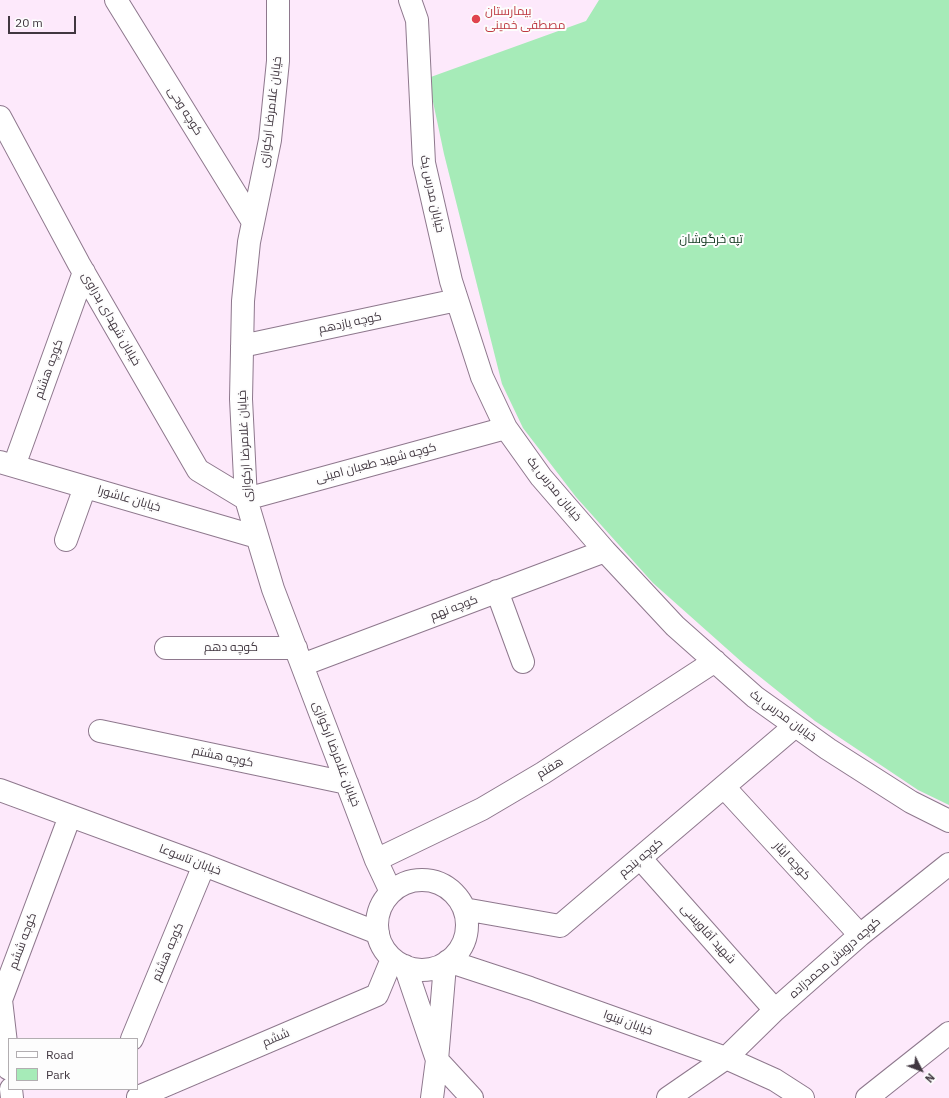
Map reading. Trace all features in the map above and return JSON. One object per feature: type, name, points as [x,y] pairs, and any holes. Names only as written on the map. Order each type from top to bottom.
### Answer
[{"type":"street","name":"کوچه وحی","points":[[116,0],[253,222]]},
{"type":"street","name":"خیابان غلامرضا ارکوازی","points":[[278,0],[278,61],[270,140],[249,242],[243,301],[241,399],[246,499],[273,589],[376,860],[392,892]]},
{"type":"street","name":"خیابان مدرس یک","points":[[410,0],[417,20],[424,163],[451,281],[482,378],[506,428],[542,477],[605,551],[675,626],[755,697],[828,749],[911,802],[949,821]]},
{"type":"street","name":"خیابان شهدای بدراوی","points":[[0,116],[84,272],[198,470],[246,499]]},
{"type":"street","name":"کوچه هشتم","points":[[7,464],[84,272]]},
{"type":"street","name":"کوچه یازدهم","points":[[242,346],[457,300]]},
{"type":"street","name":"کوچه شهید طعبان امینی","points":[[246,499],[506,428]]},
{"type":"street","name":"خیابان عاشورا","points":[[7,464],[257,537]]},
{"type":"street","points":[[66,540],[85,487]]},
{"type":"street","name":"کوچه نهم","points":[[299,656],[497,591],[605,551]]},
{"type":"street","points":[[497,591],[522,662]]},
{"type":"street","name":"کوچه دهم","points":[[166,648],[299,656]]},
{"type":"street","name":"هفتم","points":[[376,860],[482,809],[543,773],[715,661]]},
{"type":"street","name":"کوچه پنجم","points":[[464,909],[560,926],[796,726]]},
{"type":"street","name":"کوچه هشتم","points":[[100,730],[347,783]]},
{"type":"street","name":"کوچه ایثار","points":[[724,787],[860,935]]},
{"type":"street","name":"خیابان تاسوعا","points":[[0,790],[204,865],[378,933]]},
{"type":"street","name":"کوجه ششم","points":[[8,1060],[1,1000],[70,816]]},
{"type":"street","name":"شهید آقاویسی","points":[[640,858],[776,1010]]},
{"type":"street","name":"کوچه درویش محمدزاده","points":[[668,1098],[726,1058],[776,1010],[860,935],[949,864]]},
{"type":"street","name":"کوجه هشتم","points":[[132,1038],[204,865]]},
{"type":"street","points":[[418,880],[432,881],[446,887],[457,896],[464,909],[467,920],[463,943],[457,953],[446,963],[420,970],[399,962],[383,947],[378,933],[378,918],[382,904],[392,892],[404,884],[418,880]]},
{"type":"street","points":[[399,962],[437,1060],[472,1098]]},
{"type":"street","name":"ششم","points":[[138,1097],[377,995],[399,962]]},
{"type":"street","points":[[432,1098],[446,963]]},
{"type":"street","name":"خیابان نینوا","points":[[446,963],[530,988],[726,1058],[775,1080],[803,1098]]},
{"type":"street","points":[[867,1098],[949,1033]]},
{"type":"green space","name":"تپه خرگوشان","points":[[599,0],[949,0],[949,805],[918,790],[815,721],[744,664],[653,583],[576,497],[523,428],[502,384],[444,154],[428,78],[586,21]]},
{"type":"place","name":"بیمارستان مصطفی خمینی","points":[[476,19]]}]
